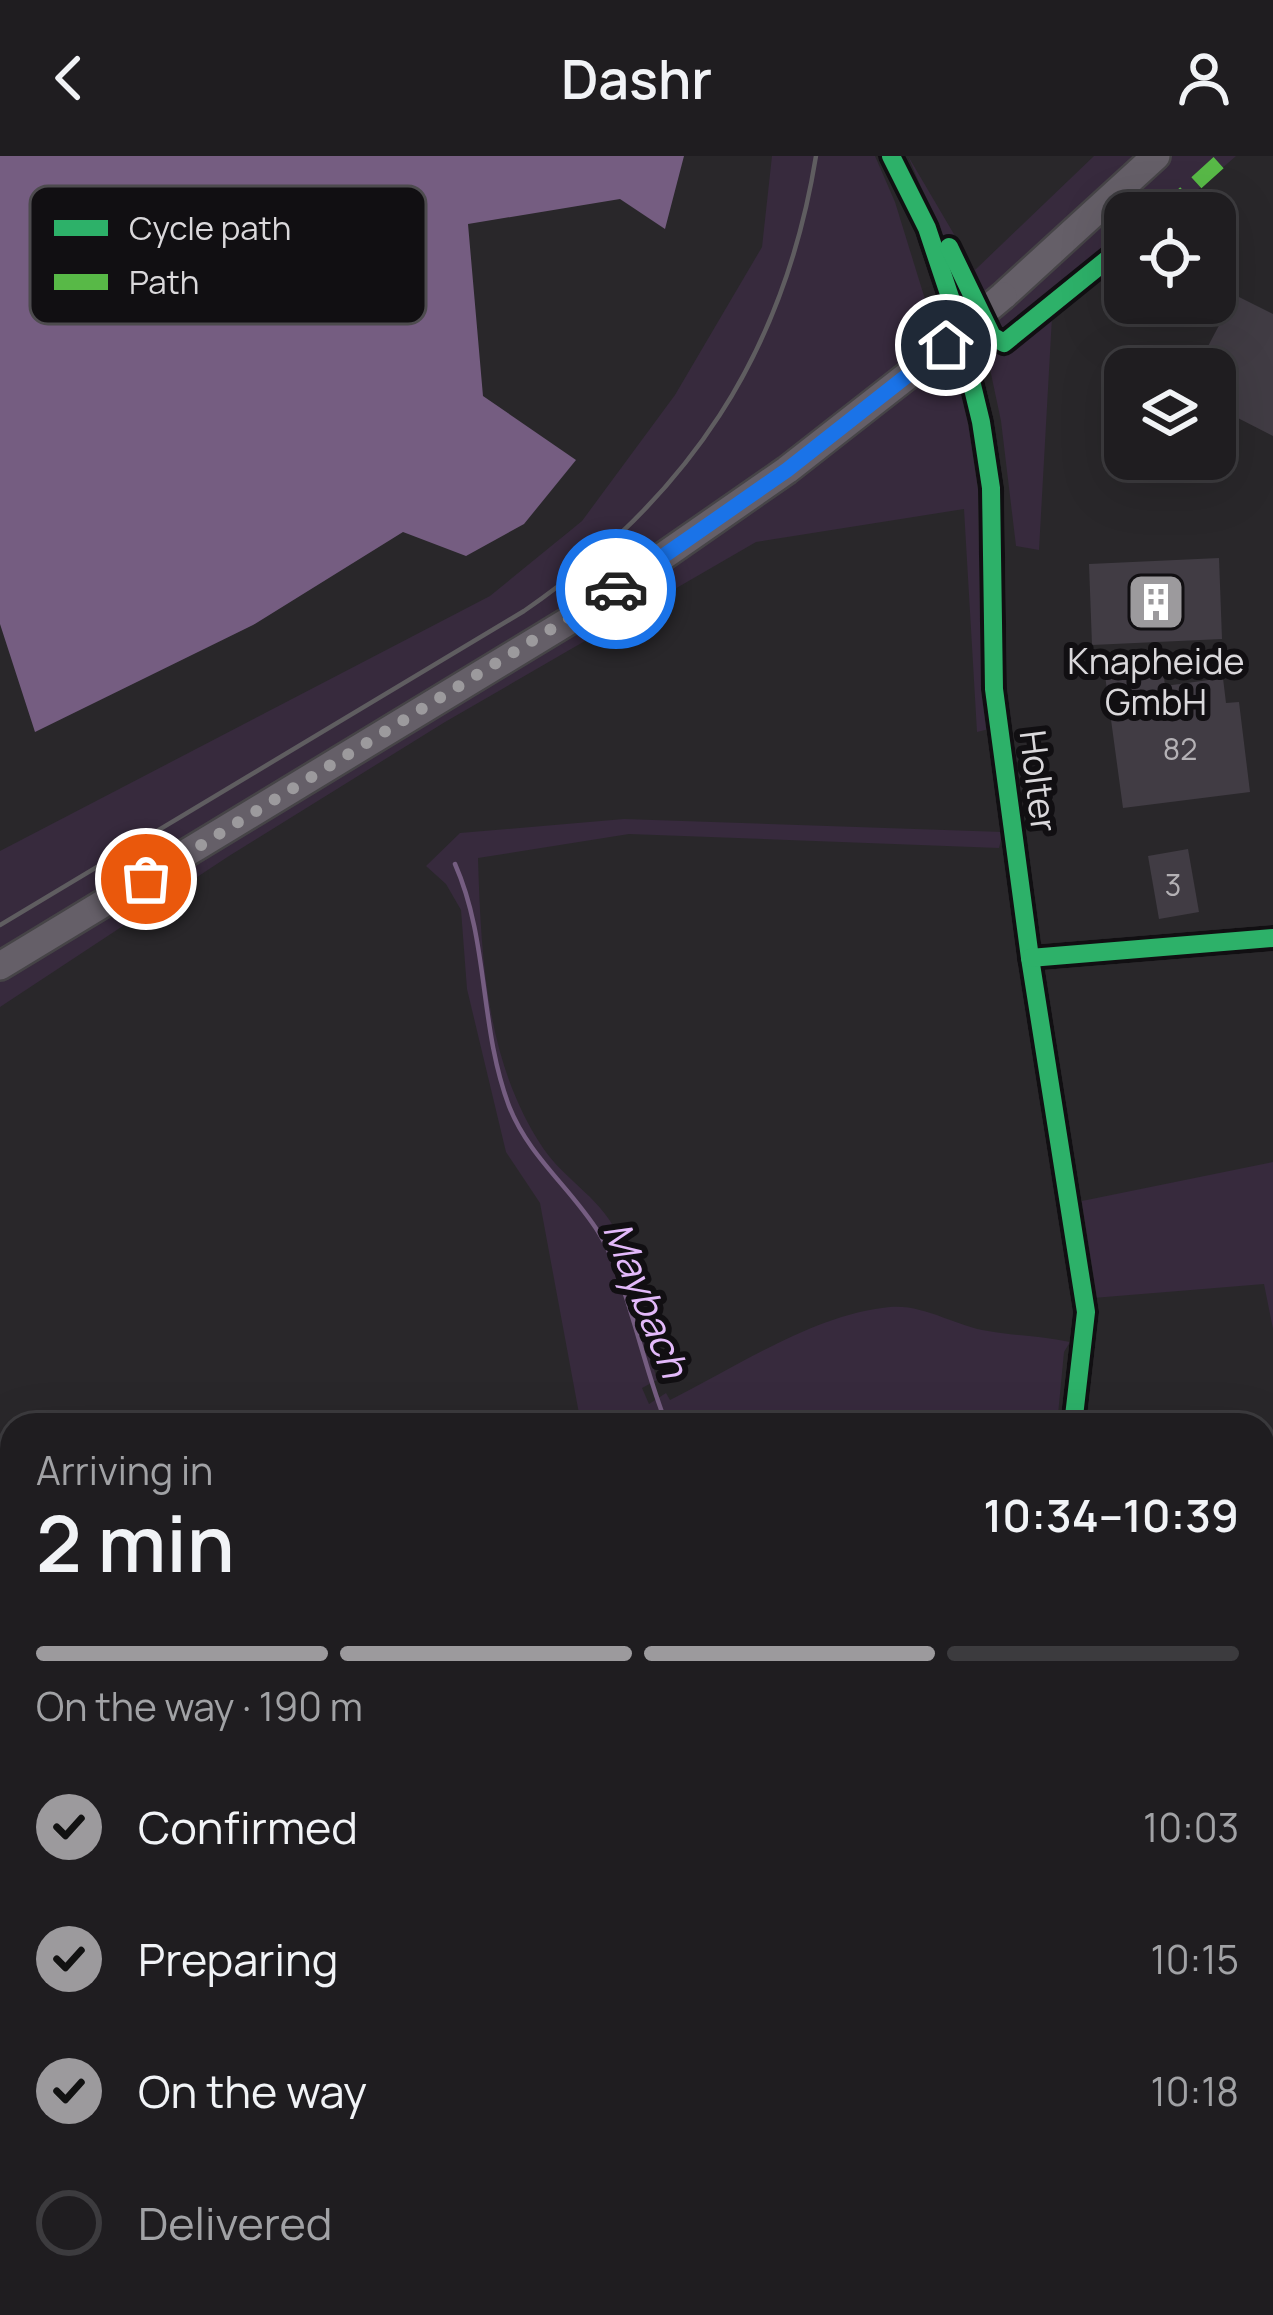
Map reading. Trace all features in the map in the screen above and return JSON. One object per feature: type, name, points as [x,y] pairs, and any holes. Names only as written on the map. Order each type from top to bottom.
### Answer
[{"type":"main road","points":[[0,966],[577,616],[787,470],[1004,296],[1156,156]]},
{"type":"street","name":"Holter","points":[[891,156],[927,228],[953,306],[981,422],[995,554],[994,689],[1030,958],[1086,1312],[1087,1338],[1075,1413]]},
{"type":"street","points":[[1030,958],[1273,938]]},
{"type":"shaded area","points":[[0,156],[684,156],[665,229],[620,199],[468,224],[483,396],[576,460],[524,524],[466,556],[403,532],[253,625],[35,732],[0,624]]},
{"type":"shaded area","points":[[772,156],[875,156],[895,202],[945,364],[959,357],[977,440],[988,527],[993,728],[977,732],[964,509],[756,542],[445,722],[229,856],[0,1007],[0,851],[490,596],[582,521],[675,395],[762,247]]},
{"type":"shaded area","points":[[908,156],[975,270],[1094,156],[1236,156],[1195,192],[1104,192],[1104,271],[1052,317],[1039,550],[1016,546],[1001,421],[983,336]]},
{"type":"shaded area","points":[[624,819],[1003,832],[999,848],[629,834],[478,858],[481,933],[498,1045],[524,1115],[543,1148],[605,1213],[619,1239],[657,1380],[642,1388],[649,1404],[666,1393],[670,1400],[833,1320],[903,1307],[988,1331],[1070,1342],[1064,1352],[1058,1413],[579,1413],[540,1203],[506,1152],[467,989],[461,910],[446,884],[426,866],[460,833]]},
{"type":"shaded area","points":[[1273,1162],[1273,1329],[1264,1284],[1093,1298],[1077,1202]]},
{"type":"building","points":[[1236,296],[1273,314],[1273,436],[1236,417],[1236,348],[1207,348],[1220,324],[1236,324]]},
{"type":"building","name":"Knapheide GmbH","points":[[1219,558],[1222,639],[1092,645],[1089,564]]},
{"type":"building","points":[[1162,660],[1165,686],[1223,678],[1226,703],[1239,702],[1250,792],[1123,808],[1104,668]]},
{"type":"building","points":[[1188,849],[1199,912],[1159,919],[1148,856]]},
{"type":"waterway","name":"Maybach","points":[[455,864],[474,923],[493,1045],[509,1106],[528,1141],[588,1217],[609,1252],[663,1413]]},
{"type":"railway","points":[[0,925],[524,611],[634,520],[680,470],[720,415],[753,357],[780,295],[816,156]]},
{"type":"marked path","points":[[1186,192],[1226,156]]},
{"type":"cycle path","points":[[891,156],[927,228],[953,306],[981,422],[991,488],[994,689],[1030,958],[1086,1312],[1074,1413]]},
{"type":"cycle path","points":[[949,247],[992,336],[1004,343],[1104,262]]},
{"type":"cycle path","points":[[1030,958],[1273,938]]},
{"type":"way so far","points":[[146,879],[616,589]]},
{"type":"place","name":"Knapheide GmbH","points":[[1156,602]]},
{"type":"route","points":[[616,589],[787,470],[946,345]]}]
